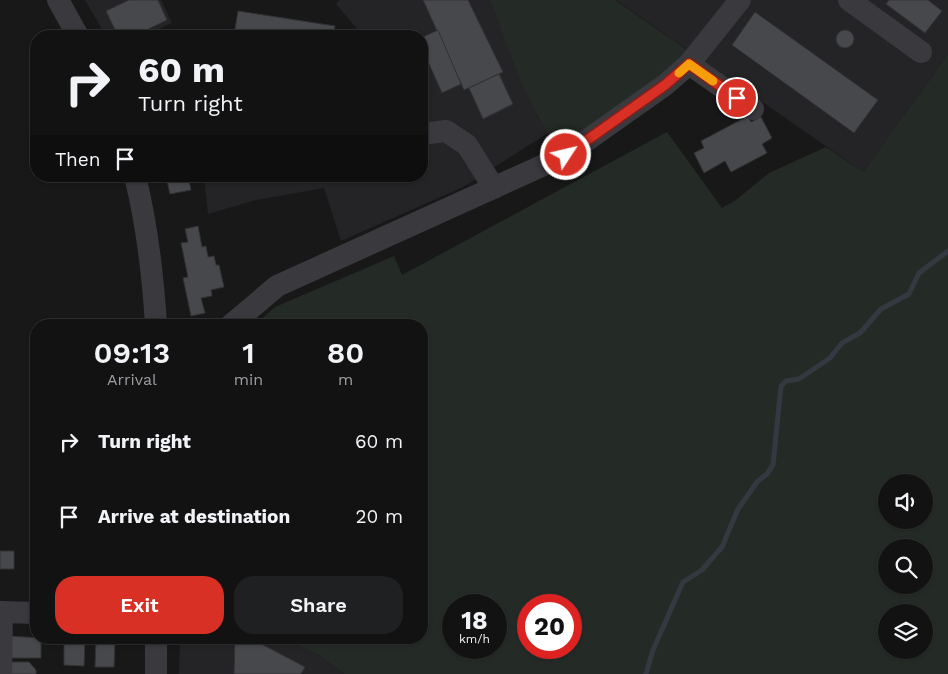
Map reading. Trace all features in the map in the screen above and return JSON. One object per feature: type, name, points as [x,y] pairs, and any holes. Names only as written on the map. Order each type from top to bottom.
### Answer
[{"type":"street","points":[[58,0],[75,30]]},
{"type":"street","points":[[239,319],[277,286],[566,155],[665,85],[689,64],[740,0]]},
{"type":"street","points":[[859,3],[921,52]]},
{"type":"street","points":[[689,64],[752,109]]},
{"type":"street","points":[[428,133],[446,131],[467,145],[494,188]]},
{"type":"street","points":[[136,182],[142,204],[154,281],[156,319]]},
{"type":"street","points":[[1,674],[1,612],[30,612]]},
{"type":"street","points":[[156,644],[156,674]]},
{"type":"shaded area","points":[[85,0],[161,0],[172,23],[156,30],[102,30]]},
{"type":"shaded area","points":[[340,0],[490,0],[537,116],[548,133],[463,187],[341,241],[324,188],[256,200],[208,214],[205,182],[428,182],[428,30],[358,30],[336,4]]},
{"type":"shaded area","points":[[490,0],[615,0],[696,56],[566,155],[554,142],[542,124],[532,104]]},
{"type":"shaded area","points":[[616,0],[948,0],[948,54],[863,172]]},
{"type":"shaded area","points":[[948,54],[948,674],[344,674],[319,655],[294,644],[428,644],[428,319],[262,319],[275,307],[394,256],[402,275],[667,132],[722,208],[736,200],[769,173],[826,147],[863,172]]},
{"type":"shaded area","points":[[180,644],[294,644],[319,655],[344,674],[179,674]]},
{"type":"building","points":[[129,0],[158,0],[167,20],[146,30],[115,30],[106,11]]},
{"type":"building","points":[[423,0],[468,0],[503,72],[464,90]]},
{"type":"building","points":[[889,0],[928,0],[942,11],[925,33],[886,4]]},
{"type":"building","points":[[238,11],[335,26],[334,30],[235,30]]},
{"type":"building","points":[[755,12],[878,100],[854,133],[732,45]]},
{"type":"building","points":[[438,30],[461,84],[442,93],[428,62],[428,35]]},
{"type":"building","points":[[845,30],[853,35],[854,39],[849,47],[845,48],[837,43],[836,39],[841,31]]},
{"type":"building","points":[[499,74],[513,104],[483,119],[469,88]]},
{"type":"building","points":[[748,116],[751,122],[761,117],[772,138],[762,144],[767,153],[731,172],[725,161],[704,173],[694,153],[704,148],[701,141]]},
{"type":"building","points":[[167,182],[189,182],[191,190],[170,194]]},
{"type":"building","points":[[198,226],[202,247],[206,246],[208,257],[214,256],[216,265],[219,265],[224,287],[211,290],[212,296],[201,298],[205,313],[191,316],[183,278],[188,277],[181,243],[188,242],[185,229]]},
{"type":"building","points":[[0,551],[14,551],[14,569],[0,569]]},
{"type":"building","points":[[7,636],[30,637],[30,644],[41,644],[41,658],[7,658]]},
{"type":"building","points":[[64,644],[85,644],[84,666],[64,665]]},
{"type":"building","points":[[96,644],[115,644],[114,667],[95,667]]},
{"type":"building","points":[[235,644],[261,644],[305,667],[301,674],[234,674]]},
{"type":"building","points":[[11,662],[29,662],[36,670],[36,674],[11,674]]},
{"type":"waterway","points":[[646,674],[653,650],[683,582],[702,570],[722,547],[738,509],[757,482],[767,474],[773,465],[781,386],[786,381],[799,379],[830,358],[842,343],[860,333],[881,309],[909,294],[919,273],[948,251]]},
{"type":"slow traffic","points":[[679,73],[689,64],[713,81]]},
{"type":"route","points":[[566,155],[665,85],[689,64],[737,98]]}]
